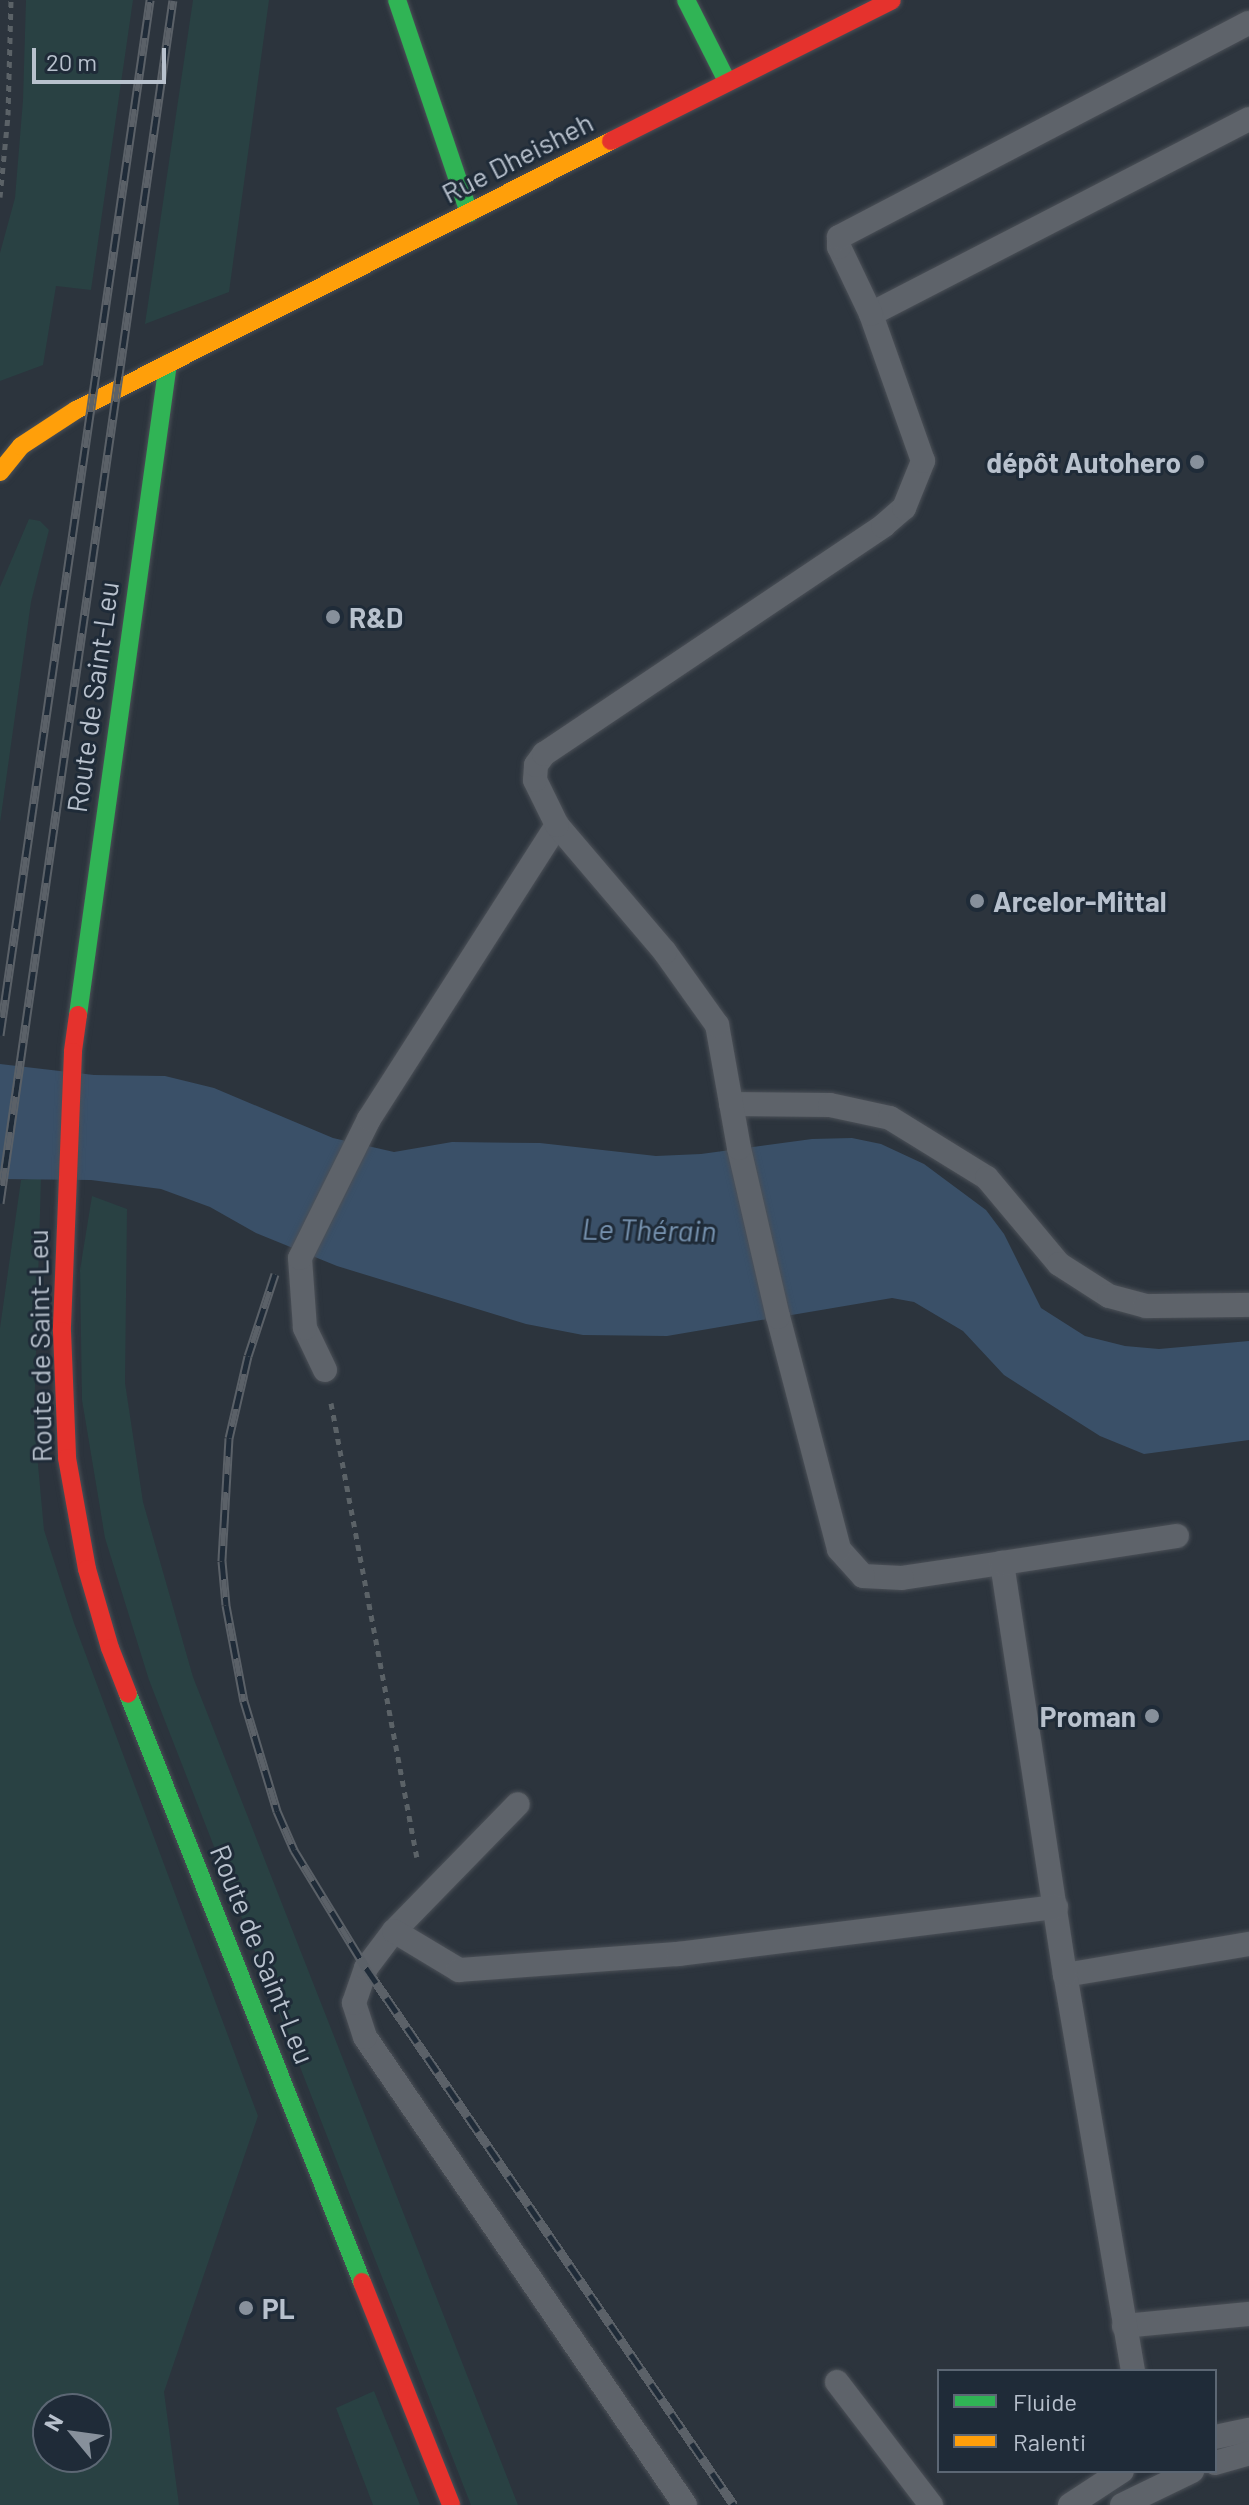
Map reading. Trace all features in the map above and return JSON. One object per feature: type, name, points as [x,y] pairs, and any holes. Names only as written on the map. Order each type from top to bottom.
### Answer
[{"type":"street","points":[[397,0],[469,213]]},
{"type":"street","points":[[686,0],[727,81]]},
{"type":"street","name":"Rue Dheisheh","points":[[0,472],[21,446],[45,427],[892,0]]},
{"type":"street","name":"Route de Saint-Leu","points":[[168,363],[73,1052],[65,1188],[62,1331],[67,1458],[78,1525],[98,1612],[451,2505]]},
{"type":"lane","points":[[1177,1536],[902,1578],[863,1576],[839,1549],[778,1317],[739,1148],[717,1025],[665,952],[557,825],[535,780],[536,765],[544,754],[883,526],[904,508],[923,461],[871,314],[839,247],[839,237],[1249,23]]},
{"type":"lane","points":[[871,314],[1249,119]]},
{"type":"lane","points":[[325,1370],[305,1328],[300,1258],[369,1119],[557,825]]},
{"type":"lane","points":[[731,1104],[830,1105],[890,1118],[987,1178],[1059,1264],[1109,1296],[1146,1306],[1249,1305]]},
{"type":"lane","points":[[1002,1563],[1065,1975],[1133,2369]]},
{"type":"lane","points":[[518,1804],[380,1946],[357,1986],[354,2003],[365,2037],[685,2505]]},
{"type":"lane","points":[[394,1931],[459,1970],[678,1954],[1056,1907]]},
{"type":"lane","points":[[1065,1975],[1249,1944]]},
{"type":"lane","points":[[1124,2326],[1249,2314]]},
{"type":"lane","points":[[837,2382],[931,2505]]},
{"type":"lane","points":[[1217,2437],[1249,2430]]},
{"type":"lane","points":[[1217,2462],[1249,2453]]},
{"type":"lane","points":[[1070,2505],[1119,2473]]},
{"type":"lane","points":[[1122,2505],[1154,2479],[1182,2473]]},
{"type":"path","points":[[0,197],[8,115],[11,0]]},
{"type":"path","points":[[325,1370],[425,1899]]},
{"type":"green space","points":[[26,0],[133,0],[91,290],[56,286],[43,365],[0,381],[0,253],[15,198],[23,100]]},
{"type":"green space","points":[[193,0],[269,0],[229,292],[145,324]]},
{"type":"green space","points":[[29,519],[40,521],[49,530],[31,602],[0,823],[0,587]]},
{"type":"green space","points":[[41,1178],[34,1421],[44,1530],[74,1623],[258,2116],[164,2392],[179,2505],[0,2505],[0,1328],[21,1180]]},
{"type":"green space","points":[[92,1196],[127,1209],[125,1383],[143,1502],[193,1677],[518,2505],[471,2505],[149,1680],[105,1538],[82,1400],[80,1270]]},
{"type":"green space","points":[[374,2391],[420,2505],[373,2505],[336,2408]]},
{"type":"water","name":"Le Thérain","points":[[0,1064],[94,1075],[165,1076],[214,1088],[333,1138],[394,1152],[452,1142],[540,1143],[656,1156],[701,1154],[812,1139],[852,1138],[881,1144],[924,1164],[986,1210],[1004,1234],[1041,1308],[1085,1336],[1125,1346],[1159,1349],[1249,1341],[1249,1440],[1144,1454],[1100,1436],[1004,1375],[963,1331],[914,1302],[892,1298],[667,1336],[583,1335],[526,1324],[337,1266],[256,1233],[210,1207],[161,1189],[91,1180],[0,1179]]},
{"type":"railway","points":[[0,1035],[150,0]]},
{"type":"railway","points":[[0,1203],[173,0]]},
{"type":"railway","points":[[275,1274],[248,1356],[229,1438],[222,1561],[226,1605],[244,1701],[277,1811],[294,1850],[366,1968],[734,2505]]},
{"type":"traffic: fast","points":[[397,0],[469,213]]},
{"type":"traffic: fast","points":[[686,0],[727,81]]},
{"type":"traffic: fast","points":[[78,1015],[168,363]]},
{"type":"traffic: fast","points":[[128,1694],[362,2282]]},
{"type":"traffic: slow","points":[[0,472],[21,446],[76,410],[611,141]]},
{"type":"traffic: jam","points":[[611,141],[892,0]]},
{"type":"traffic: jam","points":[[78,1015],[73,1052],[62,1331],[67,1458],[87,1569],[110,1648],[128,1694]]},
{"type":"traffic: jam","points":[[362,2282],[451,2505]]},
{"type":"place","name":"dépôt Autohero","points":[[1197,462]]},
{"type":"place","name":"R&D","points":[[333,617]]},
{"type":"place","name":"Arcelor-Mittal","points":[[977,901]]},
{"type":"place","name":"Proman","points":[[1152,1716]]},
{"type":"place","name":"PL","points":[[246,2308]]}]
